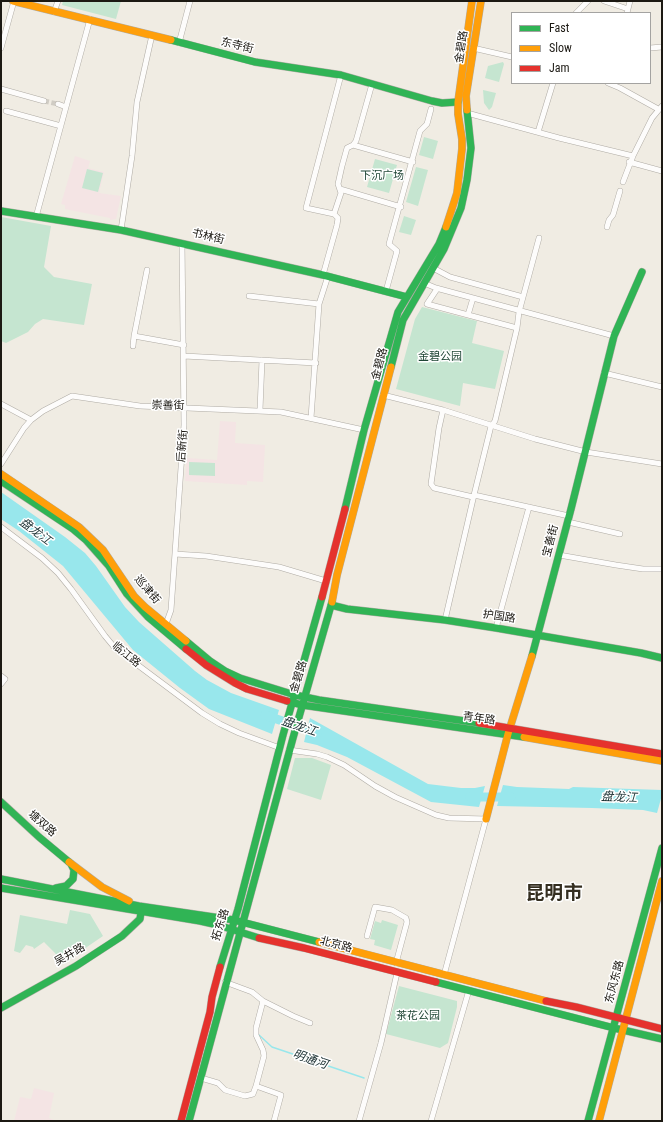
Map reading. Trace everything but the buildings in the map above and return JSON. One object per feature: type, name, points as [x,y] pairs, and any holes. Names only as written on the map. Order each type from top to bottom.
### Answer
[{"type":"main road","name":"东寺街","points":[[14,1],[260,63],[341,75],[442,103],[458,102]]},
{"type":"main road","name":"金碧路","points":[[283,735],[326,581],[364,430],[398,312],[439,244],[457,193],[462,149],[458,102],[472,1]]},
{"type":"main road","name":"金碧路","points":[[292,738],[330,605],[403,320],[444,249],[462,208],[468,180],[471,148],[466,96],[481,1]]},
{"type":"main road","name":"书林街","points":[[1,211],[121,230],[182,242],[407,297]]},
{"type":"main road","name":"宝善街","points":[[486,819],[509,731],[538,635],[569,519],[614,336],[642,272]]},
{"type":"main road","name":"巡津街","points":[[1,474],[64,516],[91,538],[112,562],[134,596],[210,661],[225,671],[251,683],[294,695]]},
{"type":"main road","name":"巡津街","points":[[1,481],[86,540],[109,566],[127,594],[148,618],[206,665],[235,684],[291,705]]},
{"type":"main road","name":"护国路","points":[[330,605],[354,610],[445,620],[496,628],[641,652],[662,658]]},
{"type":"main road","name":"青年路","points":[[294,695],[509,731],[662,754]]},
{"type":"main road","name":"青年路","points":[[291,705],[302,705],[509,731],[662,761]]},
{"type":"main road","name":"拓东路","points":[[181,1121],[210,1012],[212,997],[238,909],[283,735]]},
{"type":"main road","name":"拓东路","points":[[189,1121],[225,982],[243,923],[292,738]]},
{"type":"main road","name":"塘双路","points":[[1,802],[39,837],[102,888],[140,909]]},
{"type":"main road","name":"东风东路","points":[[588,1121],[662,848]]},
{"type":"main road","points":[[49,888],[63,886],[71,882],[74,873],[73,867],[69,862]]},
{"type":"main road","name":"北京路","points":[[1,879],[200,921],[231,929],[240,933],[662,1039]]},
{"type":"main road","name":"东风东路","points":[[599,1121],[662,880]]},
{"type":"main road","name":"北京路","points":[[1,888],[140,909],[186,912],[234,920],[444,975],[662,1029]]},
{"type":"main road","name":"吴井路","points":[[1,1008],[76,966],[122,936],[140,919],[140,909]]},
{"type":"street","points":[[1,48],[14,1]]},
{"type":"street","points":[[54,12],[58,1]]},
{"type":"street","points":[[179,43],[190,1]]},
{"type":"street","points":[[577,12],[588,1]]},
{"type":"street","points":[[604,1],[628,11],[630,1]]},
{"type":"street","points":[[36,217],[90,19]]},
{"type":"street","points":[[121,230],[132,156],[137,102],[152,35]]},
{"type":"street","points":[[651,48],[662,47]]},
{"type":"street","points":[[473,48],[511,57]]},
{"type":"street","points":[[310,418],[316,362],[319,304],[338,218],[334,214],[306,208],[341,75]]},
{"type":"street","points":[[334,214],[341,193],[338,184],[347,148],[353,145],[356,141],[372,84]]},
{"type":"street","points":[[538,132],[553,84]]},
{"type":"street","points":[[610,84],[660,107],[652,118],[629,162],[623,182]]},
{"type":"street","points":[[1,89],[44,101]]},
{"type":"street","points":[[58,104],[66,107]]},
{"type":"street","points":[[386,291],[397,251],[389,244],[420,131],[427,124],[431,109]]},
{"type":"street","points":[[6,111],[61,126]]},
{"type":"street","points":[[467,113],[633,156]]},
{"type":"street","points":[[353,145],[412,162]]},
{"type":"street","points":[[629,162],[662,171]]},
{"type":"street","points":[[340,189],[400,206]]},
{"type":"street","points":[[607,227],[609,220],[613,215],[620,191]]},
{"type":"street","points":[[445,620],[473,496],[491,426],[495,421],[517,328],[522,297],[539,238]]},
{"type":"street","name":"后新街","points":[[166,624],[171,610],[184,425],[182,242]]},
{"type":"street","points":[[433,268],[450,277],[522,297]]},
{"type":"street","points":[[133,346],[147,270]]},
{"type":"street","points":[[424,283],[437,289],[512,308],[519,312],[614,336]]},
{"type":"street","points":[[437,289],[427,304],[517,328]]},
{"type":"street","points":[[249,296],[319,304]]},
{"type":"street","points":[[468,315],[473,298]]},
{"type":"street","points":[[134,336],[184,345]]},
{"type":"street","points":[[184,356],[316,362]]},
{"type":"street","points":[[260,410],[262,360]]},
{"type":"street","points":[[604,372],[660,386]]},
{"type":"street","points":[[383,395],[442,410],[537,440],[586,452],[662,464]]},
{"type":"street","name":"崇善街","points":[[1,464],[24,428],[32,420],[43,411],[72,396],[140,406],[281,412],[364,430]]},
{"type":"street","points":[[1,404],[32,420]]},
{"type":"street","points":[[442,410],[431,481],[434,488],[528,507],[620,534]]},
{"type":"street","points":[[424,481],[431,481]]},
{"type":"street","points":[[496,628],[528,507]]},
{"type":"street","name":"临江路","points":[[1,528],[42,558],[58,573],[115,648],[202,713],[239,733],[280,748]]},
{"type":"street","points":[[175,554],[206,556],[278,568],[326,581]]},
{"type":"street","points":[[559,555],[616,565],[662,569]]},
{"type":"street","points":[[1,676],[5,679],[1,684]]},
{"type":"street","points":[[289,750],[327,757],[344,765],[375,786],[395,797],[436,815],[449,818],[486,819],[444,975]]},
{"type":"street","points":[[367,936],[375,907],[392,910],[406,918],[407,922],[396,962]]},
{"type":"street","points":[[359,1121],[382,1043],[397,972]]},
{"type":"street","points":[[225,982],[252,992],[263,1001],[310,1023]]},
{"type":"street","points":[[430,1121],[469,990]]},
{"type":"street","points":[[201,1078],[218,1083],[225,1090],[245,1096],[253,1094],[264,1056],[263,1050],[256,1035],[256,1028],[263,1001]]},
{"type":"street","points":[[256,1086],[281,1095],[274,1121]]},
{"type":"shaded area","points":[[75,156],[90,161],[88,168],[104,172],[99,193],[121,196],[116,219],[110,220],[110,218],[65,209],[65,205],[61,204]]},
{"type":"shaded area","points":[[220,421],[236,422],[235,443],[265,445],[263,482],[247,481],[247,485],[185,481],[187,458],[217,460]]},
{"type":"shaded area","points":[[34,1088],[54,1093],[49,1118],[56,1121],[14,1121],[20,1097],[31,1099]]},
{"type":"green space","points":[[63,1],[121,1],[116,19],[62,5]]},
{"type":"green space","points":[[503,62],[504,64],[499,82],[485,78],[488,66]]},
{"type":"green space","points":[[483,90],[496,93],[492,107],[489,110],[484,103]]},
{"type":"green space","points":[[424,137],[438,141],[433,159],[419,155]]},
{"type":"green space","name":"下沉广场","points":[[375,159],[397,165],[389,193],[367,187]]},
{"type":"green space","points":[[416,167],[428,170],[418,206],[406,202]]},
{"type":"green space","points":[[87,169],[103,173],[98,192],[82,188]]},
{"type":"green space","points":[[404,216],[416,220],[411,235],[399,232]]},
{"type":"green space","points":[[1,217],[51,226],[44,267],[54,277],[92,284],[84,325],[43,319],[35,324],[28,332],[6,343],[1,341]]},
{"type":"green space","name":"金碧公园","points":[[422,307],[477,321],[472,343],[504,351],[495,389],[463,383],[460,406],[396,389],[415,319]]},
{"type":"green space","points":[[189,462],[215,463],[215,476],[189,475]]},
{"type":"green space","points":[[295,758],[312,758],[331,765],[321,800],[287,789]]},
{"type":"green space","points":[[70,910],[90,914],[103,936],[62,964],[55,953],[44,942],[34,949],[33,947],[26,945],[20,953],[14,951],[20,915],[67,924]]},
{"type":"green space","points":[[382,920],[398,925],[391,950],[374,945],[375,940],[370,939],[375,921],[381,923]]},
{"type":"green space","name":"茶花公园","points":[[399,986],[457,1001],[457,1007],[448,1043],[440,1048],[386,1034]]},
{"type":"water","points":[[1,492],[85,553],[125,607],[139,622],[195,671],[207,680],[231,693],[279,710],[272,734],[209,709],[133,650],[63,566],[19,531],[1,519]]},
{"type":"water","points":[[310,718],[428,784],[461,788],[485,786],[479,807],[431,802],[347,757],[317,745],[304,742]]},
{"type":"water","points":[[503,785],[569,789],[573,787],[662,790],[662,795],[657,813],[643,810],[497,806]]},
{"type":"waterway","name":"盘龙江","points":[[265,715],[317,733]]},
{"type":"waterway","name":"盘龙江","points":[[470,797],[511,797]]},
{"type":"waterway","name":"明通河","points":[[259,1035],[272,1047],[364,1078]]},
{"type":"tunnel","points":[[44,101],[58,104]]},
{"type":"traffic: fast","points":[[171,40],[255,62],[341,75],[432,101],[442,103],[458,102]]},
{"type":"traffic: fast","points":[[391,367],[403,320],[444,249],[461,208],[467,180],[471,148],[467,110]]},
{"type":"traffic: fast","points":[[1,211],[121,230],[323,275],[407,297]]},
{"type":"traffic: fast","points":[[345,509],[364,430],[398,312],[439,244],[446,227]]},
{"type":"traffic: fast","points":[[532,656],[571,509],[614,336],[642,272]]},
{"type":"traffic: fast","points":[[1,481],[73,529],[86,540],[109,566],[127,594],[148,617],[186,649]]},
{"type":"traffic: fast","points":[[220,967],[238,909],[283,735],[322,597]]},
{"type":"traffic: fast","points":[[189,1121],[293,738],[332,602]]},
{"type":"traffic: fast","points":[[331,605],[347,609],[445,620],[496,628],[662,658]]},
{"type":"traffic: fast","points":[[186,641],[210,661],[225,671],[240,678],[295,695],[319,700],[479,723]]},
{"type":"traffic: fast","points":[[287,701],[302,705],[524,737]]},
{"type":"traffic: fast","points":[[1,802],[69,862]]},
{"type":"traffic: fast","points":[[588,1121],[662,848]]},
{"type":"traffic: fast","points":[[56,888],[66,886],[73,879],[74,870],[71,864]]},
{"type":"traffic: fast","points":[[1,879],[139,906],[234,920],[319,942]]},
{"type":"traffic: fast","points":[[1,888],[200,921],[259,938]]},
{"type":"traffic: fast","points":[[1,1008],[76,966],[122,936],[140,919],[141,912]]},
{"type":"traffic: fast","points":[[436,982],[662,1039]]},
{"type":"traffic: slow","points":[[13,1],[171,40]]},
{"type":"traffic: slow","points":[[446,227],[457,193],[462,149],[458,102],[472,1]]},
{"type":"traffic: slow","points":[[467,110],[466,96],[481,1]]},
{"type":"traffic: slow","points":[[332,602],[337,575],[391,367]]},
{"type":"traffic: slow","points":[[1,474],[79,527],[103,550],[134,596],[186,641]]},
{"type":"traffic: slow","points":[[486,819],[508,734],[532,656]]},
{"type":"traffic: slow","points":[[524,737],[662,761]]},
{"type":"traffic: slow","points":[[69,862],[102,887],[129,901]]},
{"type":"traffic: slow","points":[[599,1121],[662,881]]},
{"type":"traffic: slow","points":[[319,942],[546,1001]]},
{"type":"traffic: jam","points":[[322,597],[345,509]]},
{"type":"traffic: jam","points":[[186,649],[206,665],[235,683],[247,689],[287,701]]},
{"type":"traffic: jam","points":[[479,723],[662,754]]},
{"type":"traffic: jam","points":[[259,938],[436,982]]},
{"type":"traffic: jam","points":[[181,1121],[210,1012],[212,997],[220,967]]},
{"type":"traffic: jam","points":[[546,1001],[576,1007],[662,1029]]},
{"type":"district","name":"昆明市","points":[[554,894]]}]
